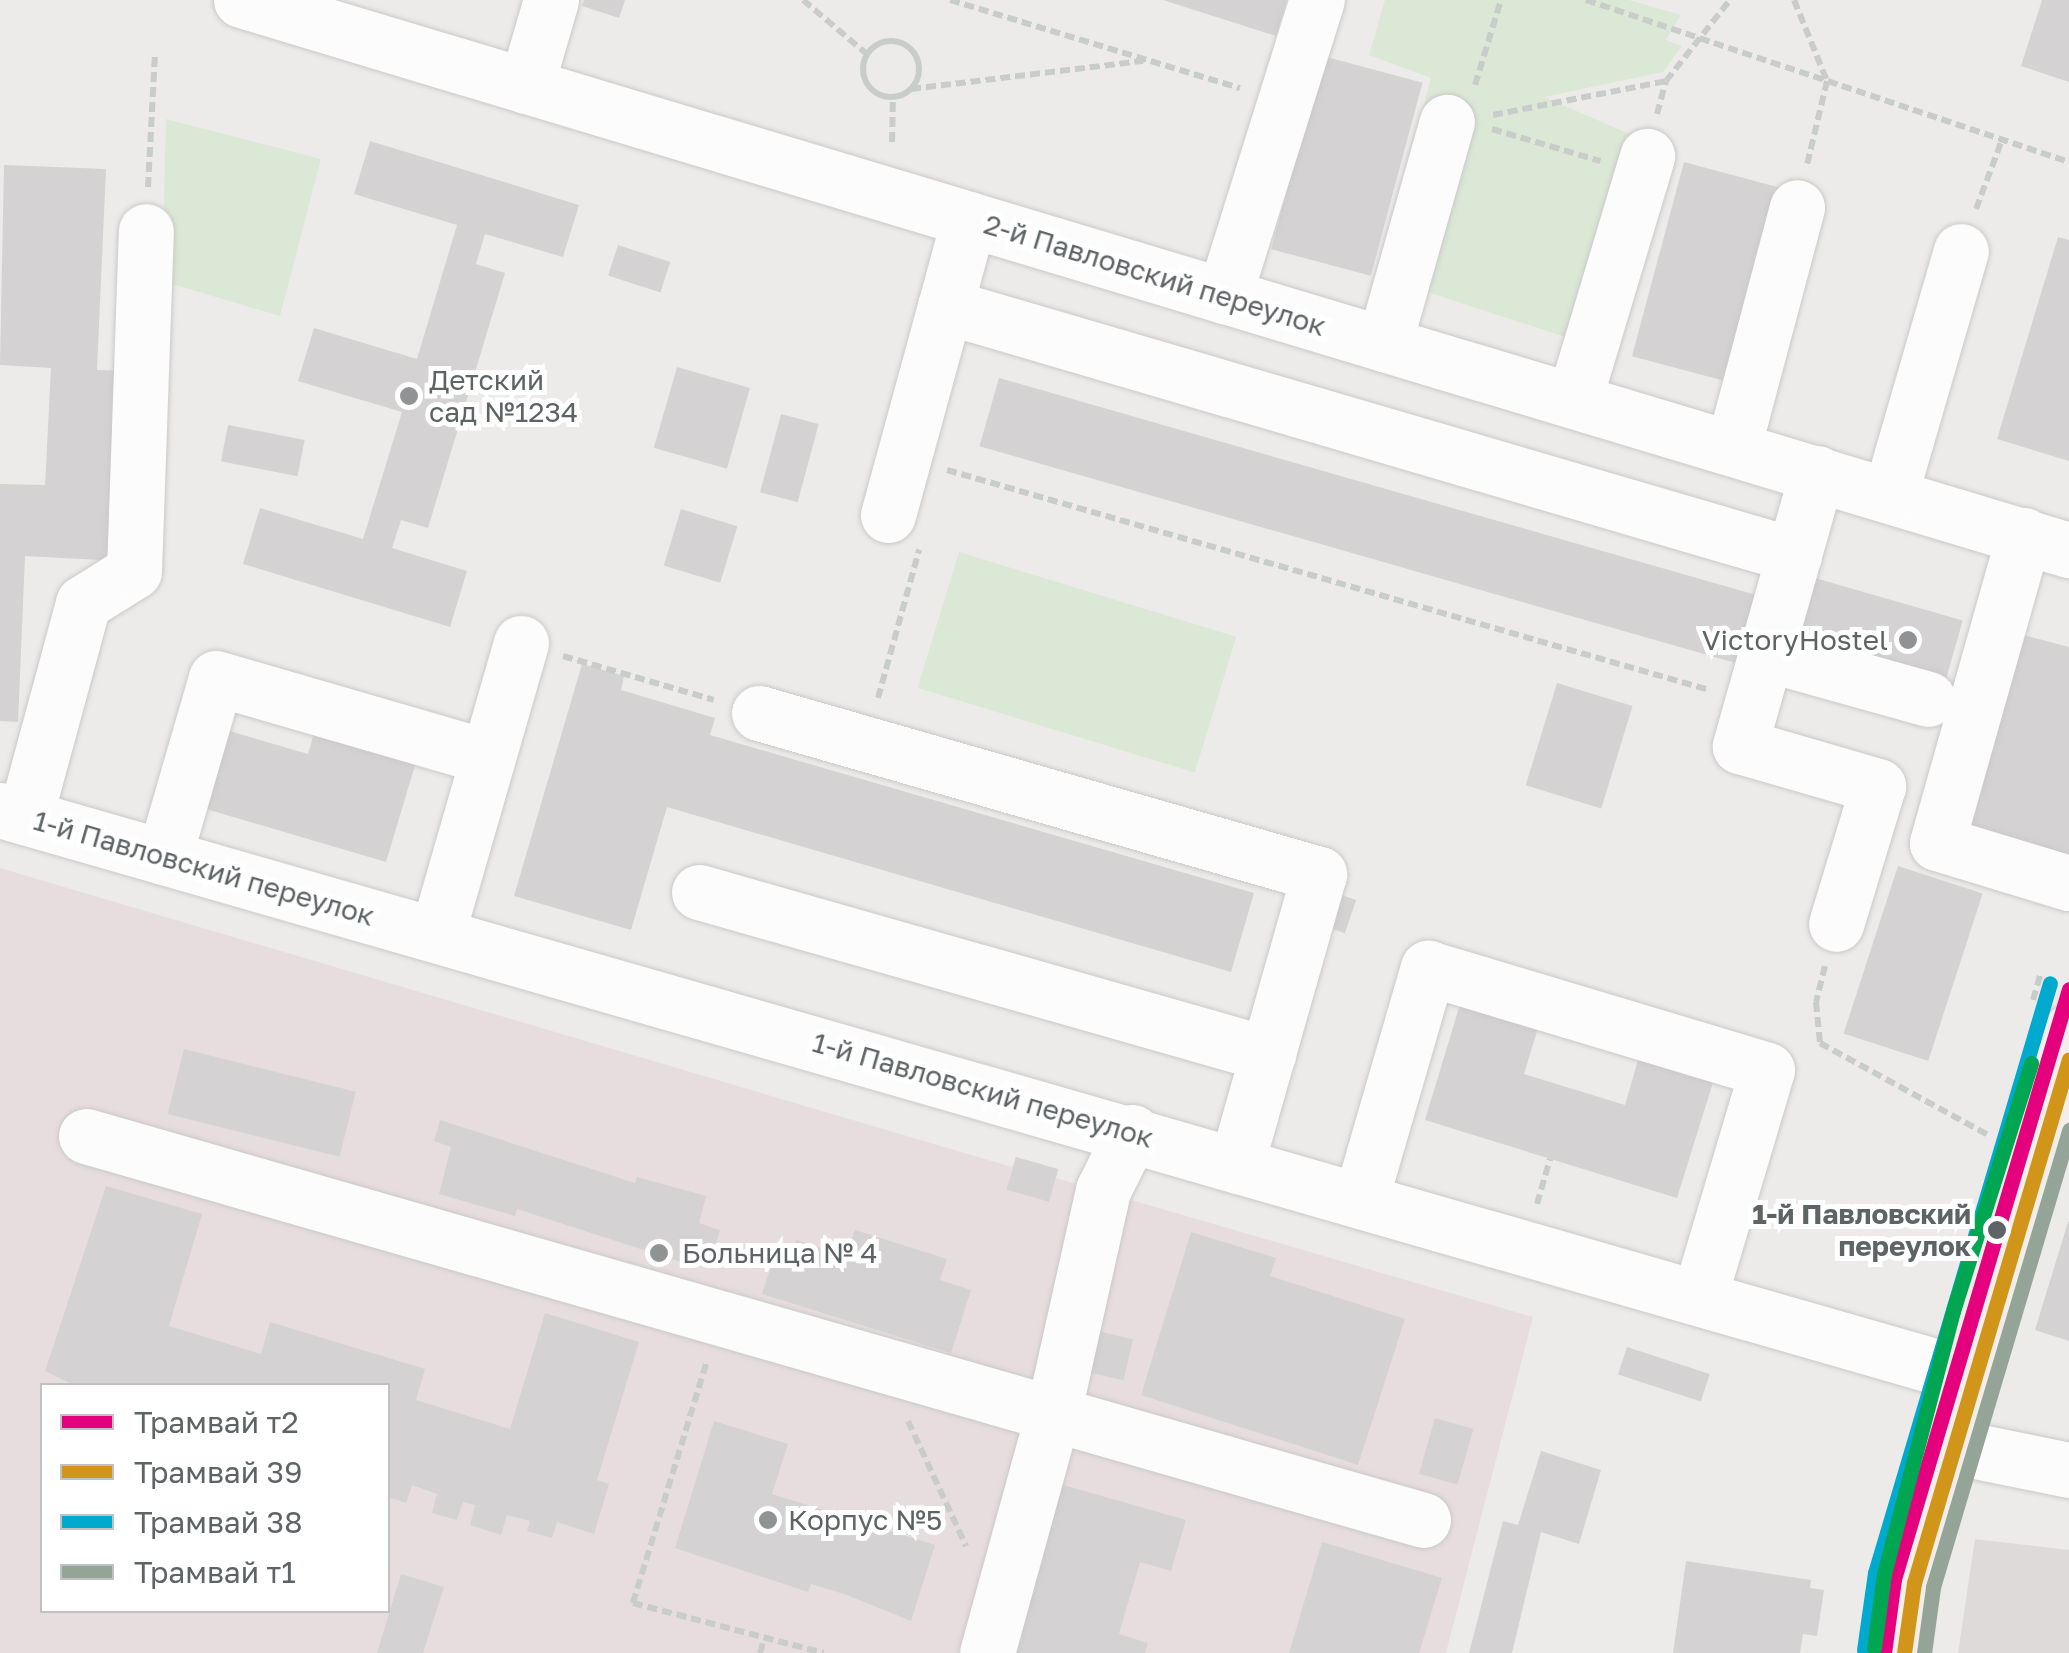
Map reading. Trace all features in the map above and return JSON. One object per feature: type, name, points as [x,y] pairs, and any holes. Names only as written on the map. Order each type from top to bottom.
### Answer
[{"type":"main road","points":[[1899,1653],[1909,1580],[1946,1444],[2069,1032]]},
{"type":"street","points":[[526,86],[551,0]]},
{"type":"street","points":[[1224,296],[1317,0]]},
{"type":"street","name":"2-й Павловский переулок","points":[[260,3],[2046,542]]},
{"type":"street","points":[[1384,344],[1456,121]]},
{"type":"street","points":[[1574,400],[1644,165]]},
{"type":"street","points":[[1733,448],[1798,207]]},
{"type":"street","points":[[888,515],[970,219]]},
{"type":"street","points":[[13,814],[84,602],[134,572],[146,231]]},
{"type":"street","points":[[1890,496],[1961,251]]},
{"type":"street","points":[[946,306],[1794,555]]},
{"type":"street","points":[[1817,473],[1740,746],[1878,786],[1836,924]]},
{"type":"street","points":[[2046,542],[1937,843],[2069,883]]},
{"type":"street","points":[[436,934],[521,643]]},
{"type":"street","points":[[164,857],[216,678],[488,757]]},
{"type":"street","points":[[1760,678],[1928,699]]},
{"type":"street","points":[[758,713],[1319,874],[1237,1162]]},
{"type":"street","name":"1-й Павловский переулок","points":[[13,814],[1700,1295],[1965,1375]]},
{"type":"street","points":[[699,892],[1268,1054]]},
{"type":"street","points":[[1360,1198],[1428,968],[1767,1070],[1700,1295]]},
{"type":"street","points":[[992,1634],[1053,1414],[1102,1190],[1132,1132]]},
{"type":"street","points":[[86,1136],[1423,1520]]},
{"type":"street","points":[[1946,1444],[1984,1458],[2069,1470]]},
{"type":"path","points":[[803,0],[867,54]]},
{"type":"path","points":[[950,0],[1285,102]]},
{"type":"path","points":[[1456,121],[1501,0]]},
{"type":"path","points":[[1586,0],[2069,162]]},
{"type":"path","points":[[1456,121],[1666,82],[1695,37],[1730,0]]},
{"type":"path","points":[[1794,0],[1827,81],[1798,207]]},
{"type":"path","points":[[911,89],[919,64],[903,43],[876,45],[867,54],[865,81],[873,91],[893,96],[911,89],[1148,60]]},
{"type":"path","points":[[146,231],[155,53]]},
{"type":"path","points":[[892,142],[893,96]]},
{"type":"path","points":[[1456,121],[1644,165]]},
{"type":"path","points":[[1961,251],[2002,140]]},
{"type":"path","points":[[941,468],[1760,678]]},
{"type":"path","points":[[521,643],[758,713]]},
{"type":"path","points":[[1836,924],[1816,1002],[1820,1043],[1991,1137]]},
{"type":"path","points":[[1537,1204],[1550,1159]]},
{"type":"path","points":[[720,1319],[633,1603],[824,1653]]},
{"type":"path","points":[[882,1365],[992,1634]]},
{"type":"path","points":[[760,1653],[764,1639]]},
{"type":"shaded area","name":"Больница № 4","points":[[0,868],[1012,1167],[1016,1157],[1058,1169],[1056,1178],[1533,1317],[1446,1653],[0,1653]]},
{"type":"shaded area","points":[[1975,1539],[2069,1550],[2069,1653],[1958,1653]]},
{"type":"green space","points":[[1385,0],[1629,0],[1681,15],[1666,40],[1682,46],[1663,72],[1544,97],[1660,147],[1617,354],[1379,276],[1431,78],[1369,55]]},
{"type":"green space","points":[[166,119],[321,159],[280,316],[162,281]]},
{"type":"green space","points":[[959,552],[1236,637],[1195,773],[917,688]]},
{"type":"building","points":[[584,0],[625,0],[619,18],[582,6]]},
{"type":"building","points":[[1163,0],[1287,0],[1276,36]]},
{"type":"building","points":[[2042,0],[2069,0],[2069,82],[2021,66]]},
{"type":"building","points":[[1323,56],[1422,83],[1371,276],[1271,249]]},
{"type":"building","name":"Детский сад №1234","points":[[370,141],[579,205],[563,257],[485,234],[476,264],[505,273],[428,528],[401,520],[392,548],[467,571],[450,627],[243,564],[260,508],[363,539],[402,412],[298,381],[314,328],[417,359],[457,225],[354,194]]},
{"type":"building","points":[[1684,162],[1783,188],[1731,383],[1632,356]]},
{"type":"building","points":[[4,165],[106,169],[97,370],[128,371],[119,561],[25,556],[18,722],[0,721],[0,484],[45,485],[51,368],[0,365]]},
{"type":"building","points":[[2058,237],[2069,240],[2069,461],[1997,439]]},
{"type":"building","points":[[618,245],[670,262],[660,292],[608,275]]},
{"type":"building","points":[[677,367],[750,388],[727,469],[654,448]]},
{"type":"building","points":[[999,378],[1761,597],[1742,665],[979,446]]},
{"type":"building","points":[[781,414],[819,424],[798,502],[760,492]]},
{"type":"building","points":[[228,425],[305,440],[298,476],[221,461]]},
{"type":"building","points":[[681,509],[737,526],[720,583],[664,565]]},
{"type":"building","points":[[1808,576],[1963,620],[1944,686],[1789,641]]},
{"type":"building","points":[[2024,635],[2069,647],[2069,855],[1971,828]]},
{"type":"building","points":[[582,664],[624,676],[621,690],[715,718],[710,735],[1254,893],[1231,972],[667,807],[631,930],[514,896]]},
{"type":"building","points":[[1557,683],[1633,706],[1601,808],[1526,785]]},
{"type":"building","points":[[317,723],[419,752],[386,862],[196,806],[219,728],[308,754]]},
{"type":"building","points":[[1898,866],[1983,894],[1928,1061],[1844,1033]]},
{"type":"building","points":[[1324,889],[1356,900],[1345,933],[1313,922]]},
{"type":"building","points":[[1461,1001],[1539,1025],[1524,1074],[1625,1105],[1640,1053],[1715,1076],[1677,1198],[1425,1120]]},
{"type":"building","points":[[184,1049],[356,1092],[340,1157],[168,1114]]},
{"type":"building","points":[[440,1120],[635,1183],[637,1177],[706,1196],[699,1223],[720,1230],[712,1259],[690,1253],[687,1264],[517,1209],[515,1216],[439,1194],[451,1147],[434,1141]]},
{"type":"building","points":[[1016,1157],[1058,1169],[1049,1202],[1007,1190]]},
{"type":"building","points":[[106,1186],[202,1214],[169,1326],[261,1354],[270,1322],[425,1369],[416,1400],[510,1429],[545,1313],[639,1342],[597,1480],[609,1484],[594,1534],[557,1522],[552,1538],[527,1531],[530,1521],[507,1515],[501,1535],[470,1525],[475,1505],[463,1502],[457,1520],[432,1513],[437,1494],[412,1485],[406,1503],[390,1498],[390,1383],[70,1383],[45,1371]]},
{"type":"building","points":[[2069,1222],[2069,1341],[2035,1330]]},
{"type":"building","points":[[855,1230],[947,1259],[940,1280],[971,1290],[951,1353],[762,1294],[778,1245],[793,1249],[796,1240],[846,1256]]},
{"type":"building","points":[[1191,1232],[1276,1258],[1270,1276],[1405,1319],[1358,1465],[1141,1395]]},
{"type":"building","points":[[1097,1331],[1133,1339],[1124,1380],[1088,1372]]},
{"type":"building","points":[[1627,1347],[1710,1374],[1701,1401],[1618,1375]]},
{"type":"building","points":[[1435,1418],[1473,1429],[1457,1485],[1419,1474]]},
{"type":"building","name":"Корпус №5","points":[[714,1421],[788,1444],[772,1494],[935,1545],[911,1621],[847,1595],[811,1584],[808,1592],[675,1548]]},
{"type":"building","points":[[1541,1451],[1601,1470],[1579,1544],[1541,1532],[1512,1653],[1469,1653],[1503,1521],[1518,1525]]},
{"type":"building","points":[[1046,1480],[1186,1520],[1171,1571],[1140,1562],[1119,1634],[1148,1643],[1145,1653],[996,1653]]},
{"type":"building","points":[[1322,1542],[1442,1578],[1419,1653],[1289,1653]]},
{"type":"building","points":[[1686,1561],[1811,1580],[1810,1588],[1824,1590],[1817,1636],[1803,1634],[1800,1653],[1673,1653]]},
{"type":"building","points":[[401,1574],[444,1587],[423,1653],[377,1653]]},
{"type":"tram line","name":"38","points":[[1864,1650],[1875,1573],[2050,983]]},
{"type":"tram line","name":"т2","points":[[1884,1653],[1894,1579],[2069,989]]},
{"type":"tram line","name":"39","points":[[1904,1653],[1914,1583],[2069,1059]]},
{"type":"tram line","name":"т1","points":[[1924,1653],[1933,1587],[2069,1130]]},
{"type":"transit line","points":[[1874,1648],[1884,1574],[1953,1311],[2031,1063]]},
{"type":"place","name":"Детский сад №1234","points":[[409,396]]},
{"type":"place","name":"VictoryHostel","points":[[1908,640]]},
{"type":"place","name":"1-й Павловский переулок","points":[[1997,1230]]},
{"type":"place","name":"Больница № 4","points":[[659,1253]]},
{"type":"place","name":"Корпус №5","points":[[768,1520]]}]
